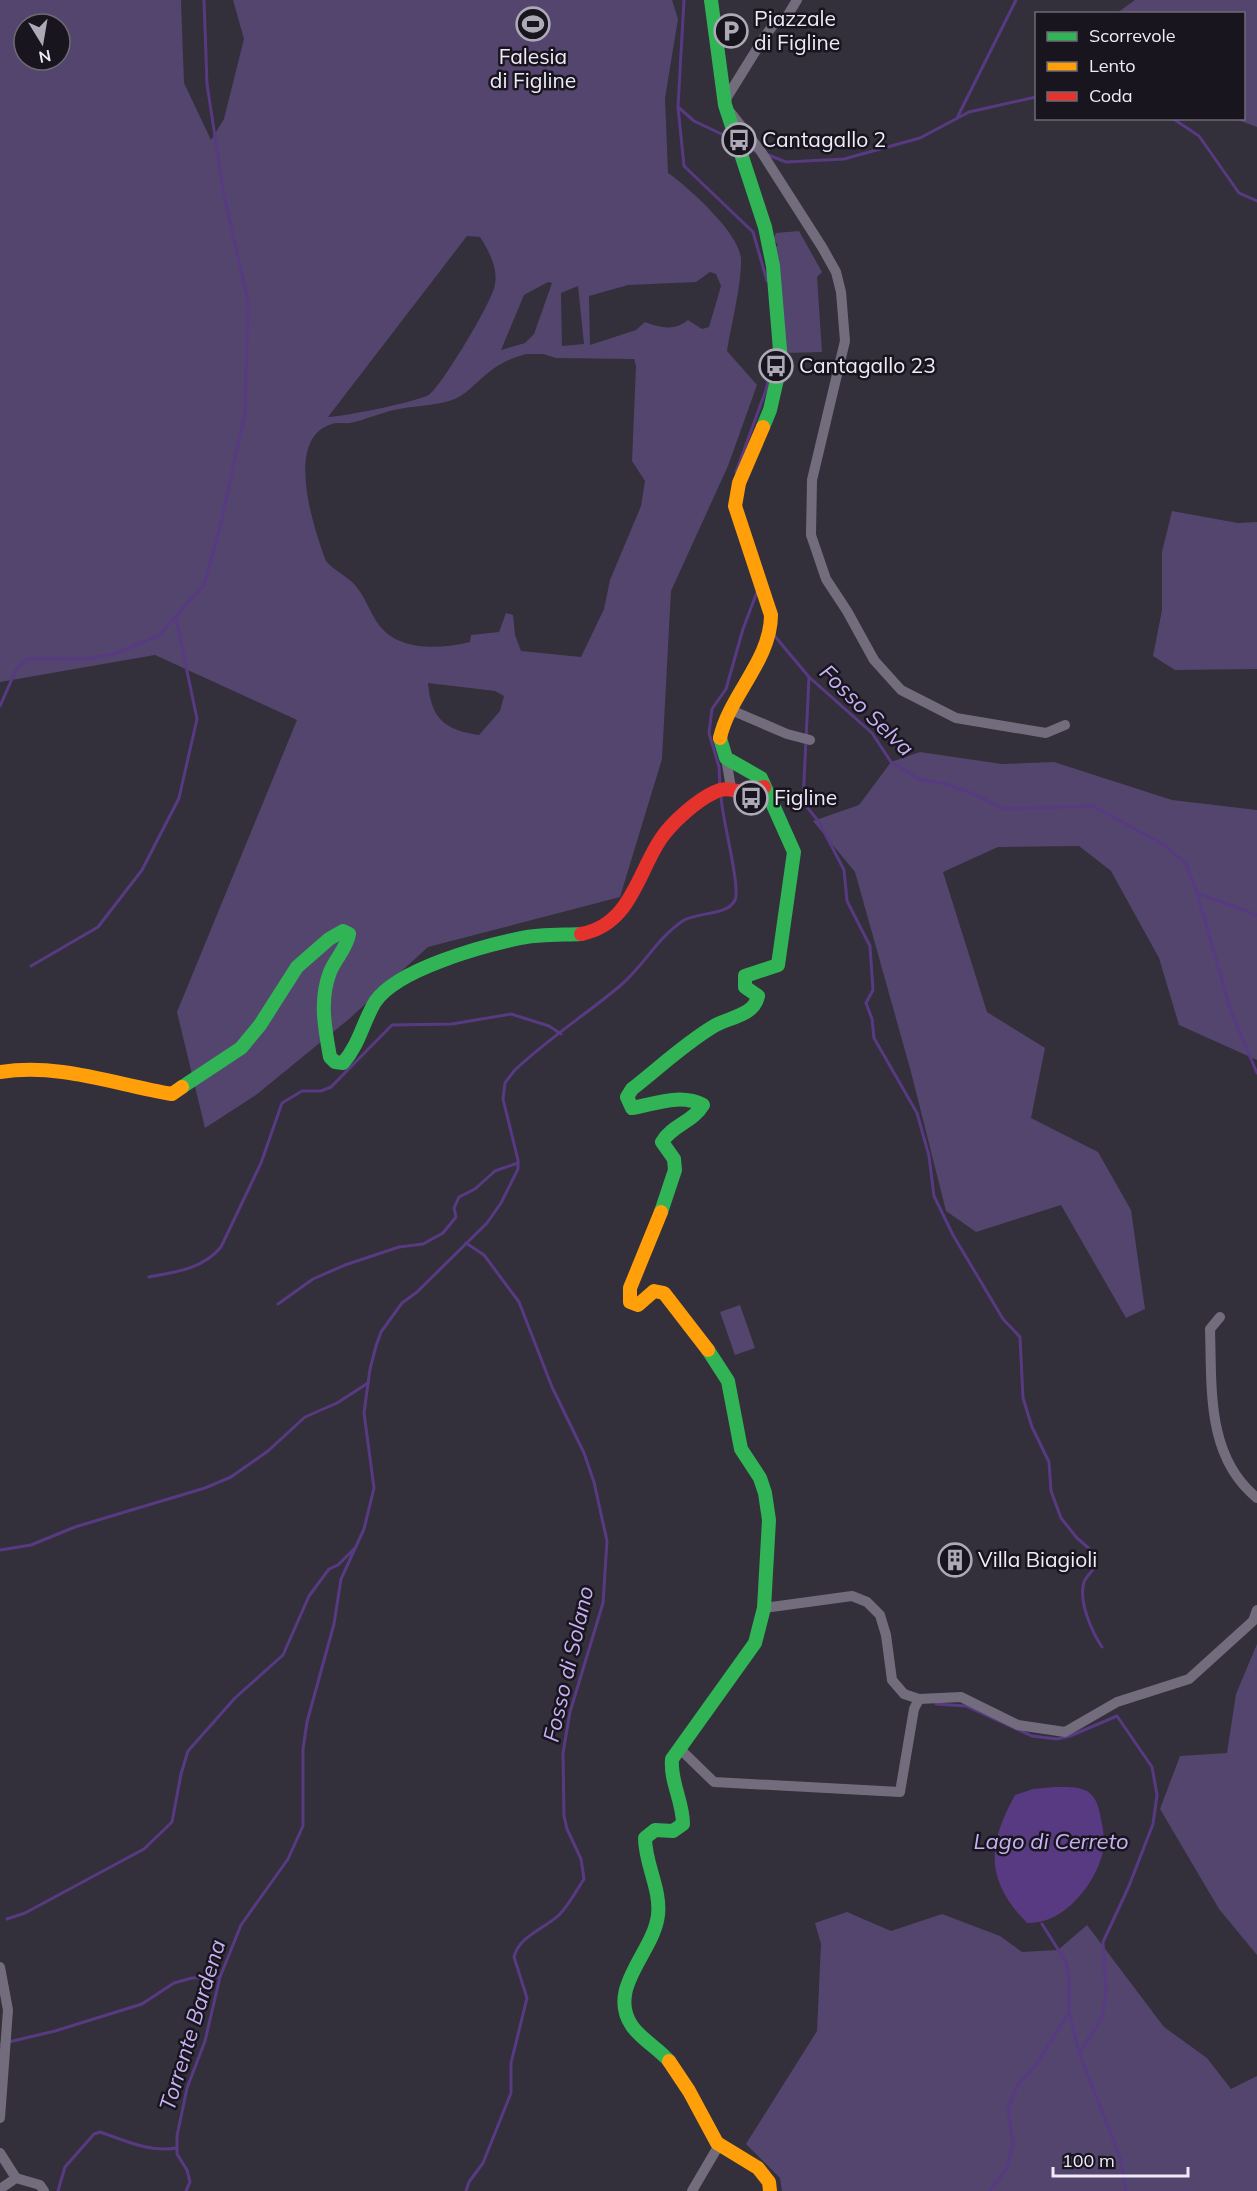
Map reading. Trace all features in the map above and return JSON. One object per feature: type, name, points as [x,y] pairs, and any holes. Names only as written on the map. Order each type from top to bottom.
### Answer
[{"type":"street","points":[[711,0],[724,104],[769,243],[781,362],[770,410],[739,483],[735,506],[771,615],[771,627],[749,679],[722,728],[719,741],[726,758],[724,790]]},
{"type":"street","points":[[724,104],[765,36],[775,23],[786,18],[796,0]]},
{"type":"street","points":[[724,104],[760,150],[836,272],[843,301],[845,340],[812,480],[811,535],[826,579],[848,610],[874,660],[901,690],[956,718],[1046,733],[1065,725]]},
{"type":"street","points":[[731,710],[787,734],[805,738]]},
{"type":"street","points":[[726,758],[759,776],[794,852],[778,965],[769,971],[752,971],[745,976],[745,987],[758,996],[758,1003],[753,1009],[714,1026],[632,1089],[627,1097],[628,1104],[632,1108],[697,1100],[703,1106],[699,1114],[664,1135],[662,1142],[664,1149],[673,1155],[677,1163],[674,1179],[630,1288],[629,1297],[630,1302],[638,1305],[654,1291],[664,1293],[717,1362],[728,1381],[737,1417],[741,1449],[760,1478],[768,1508],[769,1544],[764,1608],[761,1629],[749,1655],[672,1759],[670,1781],[682,1810],[683,1824],[673,1831],[654,1830],[645,1838],[658,1903],[657,1918],[654,1931],[625,1992],[624,2006],[637,2035],[671,2064],[718,2145],[764,2172],[770,2184],[770,2191]]},
{"type":"street","points":[[0,1071],[36,1067],[61,1069],[90,1073],[172,1094],[241,1048],[260,1025],[297,967],[329,939],[343,931],[349,934],[348,940],[326,976],[322,998],[330,1057],[335,1062],[343,1063],[351,1054],[376,1001],[398,980],[427,966],[522,938],[584,934],[605,925],[618,915],[641,880],[660,839],[686,813],[724,790],[746,792],[764,787]]},
{"type":"street","points":[[1220,1317],[1210,1329],[1216,1428],[1227,1465],[1257,1498]]},
{"type":"street","points":[[764,1608],[852,1596],[867,1602],[880,1616],[886,1635],[892,1680],[904,1694],[920,1699],[961,1697],[1018,1725],[1065,1732],[1117,1702],[1189,1679],[1253,1621],[1257,1610]]},
{"type":"street","points":[[679,1748],[714,1782],[900,1792],[914,1709],[920,1699]]},
{"type":"street","points":[[0,1967],[8,2010],[0,2118]]},
{"type":"street","points":[[692,2191],[718,2145]]},
{"type":"street","points":[[0,2153],[1,2159],[16,2178],[40,2185],[44,2191]]},
{"type":"street","points":[[0,2189],[16,2178]]},
{"type":"shaded area","points":[[0,0],[181,0],[184,83],[211,140],[224,119],[244,39],[233,0],[672,0],[678,19],[665,98],[668,173],[712,212],[723,224],[738,248],[741,259],[740,280],[727,351],[757,385],[728,466],[671,591],[662,759],[620,897],[428,947],[349,1019],[256,1095],[205,1128],[177,1012],[297,720],[155,655],[0,682]],"holes":[[[467,236],[480,237],[494,266],[495,284],[477,323],[436,387],[430,394],[413,401],[328,417]],[[710,272],[716,274],[721,286],[709,327],[702,329],[688,320],[673,327],[656,326],[645,322],[636,330],[590,345],[589,296],[628,285],[696,282]],[[548,282],[552,283],[534,334],[525,343],[501,350],[524,295]],[[578,286],[584,344],[562,346],[561,293]],[[526,354],[543,354],[556,358],[634,359],[636,366],[632,461],[645,481],[641,506],[610,580],[604,609],[581,657],[521,651],[515,635],[513,615],[506,613],[499,632],[471,635],[470,642],[434,647],[409,644],[398,640],[379,625],[355,585],[326,561],[315,528],[306,486],[305,465],[309,447],[317,433],[334,423],[350,423],[394,410],[455,399],[502,363]],[[428,683],[495,691],[504,696],[500,711],[479,735],[457,730],[442,721],[432,706]]]},
{"type":"shaded area","points":[[1135,0],[1257,0],[1257,127],[1238,120],[1245,120],[1245,12],[1118,12]]},
{"type":"shaded area","points":[[799,231],[822,272],[817,277],[822,352],[784,353],[774,248],[778,245],[773,239],[776,233]]},
{"type":"shaded area","points":[[1172,511],[1238,523],[1257,522],[1257,669],[1175,670],[1153,656],[1162,610],[1162,552]]},
{"type":"shaded area","points":[[920,752],[1002,764],[1054,762],[1172,800],[1257,810],[1257,1060],[1179,1025],[1159,958],[1111,871],[1079,846],[998,847],[943,872],[987,1012],[1045,1048],[1031,1118],[1098,1152],[1131,1210],[1145,1309],[1126,1318],[1061,1205],[976,1232],[946,1211],[911,1072],[855,872],[813,821],[859,805],[891,762]]},
{"type":"shaded area","points":[[740,1305],[755,1348],[735,1355],[720,1312]]},
{"type":"shaded area","points":[[1257,1644],[1257,1955],[1219,1909],[1160,1809],[1180,1756],[1227,1753],[1236,1694]]},
{"type":"shaded area","points":[[847,1912],[891,1931],[942,1914],[1000,1936],[1022,1952],[1058,1950],[1087,1925],[1164,2027],[1207,2058],[1231,2089],[1257,2076],[1257,2191],[782,2191],[780,2178],[746,2144],[817,2031],[821,1944],[815,1923]]},
{"type":"water","name":"Lago di Cerreto","points":[[1080,1788],[1093,1797],[1100,1815],[1104,1848],[1093,1877],[1076,1901],[1053,1917],[1040,1922],[1027,1923],[1003,1892],[997,1877],[995,1847],[999,1830],[1015,1795],[1033,1789]]},
{"type":"waterway","points":[[0,706],[16,670],[27,659],[86,659],[117,653],[158,636],[204,585],[220,527],[245,413],[248,302],[223,190],[207,84],[204,0]]},
{"type":"waterway","name":"Torrente Bardena","points":[[684,0],[678,107],[684,166],[753,232],[767,281]]},
{"type":"waterway","points":[[958,116],[1016,0]]},
{"type":"waterway","points":[[766,154],[786,162],[844,159],[920,138],[969,112],[1035,97]]},
{"type":"waterway","points":[[678,107],[694,121],[730,138]]},
{"type":"waterway","points":[[1175,120],[1199,136],[1239,193],[1257,201]]},
{"type":"waterway","points":[[744,146],[757,152]]},
{"type":"waterway","name":"Torrente Bardena","points":[[736,472],[766,390],[774,356]]},
{"type":"waterway","name":"Torrente Bardena","points":[[720,787],[719,767],[709,733],[712,709],[726,689],[743,629],[757,592]]},
{"type":"waterway","points":[[31,966],[98,927],[142,870],[179,798],[197,719],[176,618]]},
{"type":"waterway","name":"Fosso Selva","points":[[773,634],[809,677],[872,733],[891,762],[919,779],[946,784],[974,794],[1004,809],[1093,806],[1166,846],[1186,864],[1197,893],[1231,1012],[1257,1073]]},
{"type":"waterway","points":[[809,677],[803,802],[819,822],[844,870],[847,901],[870,946],[873,990],[866,1003],[872,1019],[874,1038],[917,1113],[929,1156],[934,1196],[953,1235],[1003,1319],[1020,1337],[1023,1398],[1032,1427],[1049,1462],[1051,1491],[1061,1518],[1077,1538],[1092,1551],[1096,1566],[1084,1582],[1083,1598],[1090,1625],[1102,1647]]},
{"type":"waterway","name":"Torrente Bardena","points":[[186,2191],[190,2182],[187,2170],[177,2154],[177,2136],[187,2088],[205,2041],[220,1977],[241,1925],[288,1859],[303,1826],[303,1749],[307,1722],[334,1624],[341,1579],[364,1529],[374,1488],[364,1413],[370,1369],[381,1332],[402,1303],[417,1292],[487,1223],[501,1203],[518,1169],[518,1160],[503,1099],[505,1083],[514,1071],[621,985],[665,936],[681,922],[694,916],[718,912],[735,900],[735,882],[721,797]]},
{"type":"waterway","points":[[1197,893],[1257,915]]},
{"type":"waterway","points":[[149,1277],[197,1265],[221,1247],[261,1163],[282,1103],[302,1091],[321,1091],[331,1087],[392,1025],[452,1024],[511,1014],[549,1026],[561,1034]]},
{"type":"waterway","points":[[278,1304],[313,1279],[345,1265],[399,1247],[423,1244],[443,1233],[456,1217],[454,1208],[459,1197],[475,1189],[495,1171],[518,1163]]},
{"type":"waterway","name":"Fosso di Solano","points":[[466,1243],[484,1255],[519,1302],[552,1387],[584,1453],[594,1482],[607,1541],[603,1603],[570,1712],[563,1753],[564,1816],[567,1829],[581,1859],[584,1879],[563,1911],[526,1938],[514,1957],[527,1998],[511,2063],[511,2093],[483,2163],[469,2182],[466,2191]]},
{"type":"waterway","points":[[0,1550],[31,1545],[75,1527],[205,1488],[231,1477],[268,1451],[305,1417],[337,1403],[368,1383]]},
{"type":"waterway","points":[[7,1919],[25,1913],[144,1849],[172,1822],[188,1751],[235,1698],[283,1655],[309,1596],[329,1569],[338,1565],[354,1549]]},
{"type":"waterway","points":[[936,1704],[966,1706],[1032,1736],[1057,1739],[1070,1736],[1117,1716],[1152,1767],[1157,1795],[1153,1824],[1129,1886],[1103,1942],[1106,1992],[1102,2018],[1079,2053]]},
{"type":"waterway","points":[[1042,1924],[1066,1962],[1069,1979],[1069,2012],[1079,2053],[1120,2157],[1126,2191]]},
{"type":"waterway","points":[[0,2044],[55,2031],[142,2004],[174,1983],[192,1978],[220,1977]]},
{"type":"waterway","points":[[990,2191],[1007,2168],[1013,2143],[1008,2109],[1017,2086],[1036,2065],[1068,2014]]},
{"type":"waterway","points":[[58,2191],[65,2167],[94,2134],[100,2132],[157,2149],[176,2148]]},
{"type":"traffic: fast","points":[[711,0],[725,105],[765,227],[773,266],[781,362],[770,410],[763,427]]},
{"type":"traffic: fast","points":[[661,1212],[675,1170],[674,1159],[662,1142],[671,1131],[694,1116],[703,1105],[677,1100],[632,1108],[627,1097],[632,1089],[692,1040],[714,1026],[746,1012],[756,1003],[758,996],[745,987],[745,976],[778,965],[794,852],[761,778],[726,758],[720,738]]},
{"type":"traffic: fast","points":[[182,1087],[241,1048],[260,1025],[297,967],[329,939],[343,931],[349,934],[348,939],[330,972],[324,1004],[330,1057],[335,1062],[343,1063],[353,1049],[375,1002],[386,990],[402,979],[421,969],[464,953],[505,942],[536,936],[581,934]]},
{"type":"traffic: fast","points":[[669,2061],[636,2031],[625,2012],[628,1984],[649,1943],[658,1915],[657,1896],[647,1857],[645,1838],[655,1830],[673,1831],[683,1824],[673,1776],[672,1759],[755,1643],[764,1608],[769,1520],[760,1478],[741,1449],[728,1381],[708,1350]]},
{"type":"traffic: slow","points":[[720,738],[732,707],[757,663],[769,631],[771,615],[735,506],[739,483],[763,427]]},
{"type":"traffic: slow","points":[[0,1072],[22,1070],[65,1072],[172,1094],[182,1087]]},
{"type":"traffic: slow","points":[[661,1212],[630,1288],[630,1302],[638,1305],[654,1291],[664,1293],[708,1350]]},
{"type":"traffic: slow","points":[[669,2061],[689,2091],[717,2143],[758,2168],[769,2182],[770,2191]]},
{"type":"traffic: jam","points":[[581,934],[598,929],[621,910],[660,840],[677,819],[693,806],[719,790],[746,792],[764,787]]},
{"type":"place","name":"Falesia di Figline","points":[[533,24]]},
{"type":"place","name":"Piazzale di Figline","points":[[731,31]]},
{"type":"place","name":"Cantagallo 2","points":[[739,140]]},
{"type":"place","name":"Cantagallo 23","points":[[776,366]]},
{"type":"place","name":"Figline","points":[[751,798]]},
{"type":"place","name":"Villa Biagioli","points":[[955,1560]]}]
